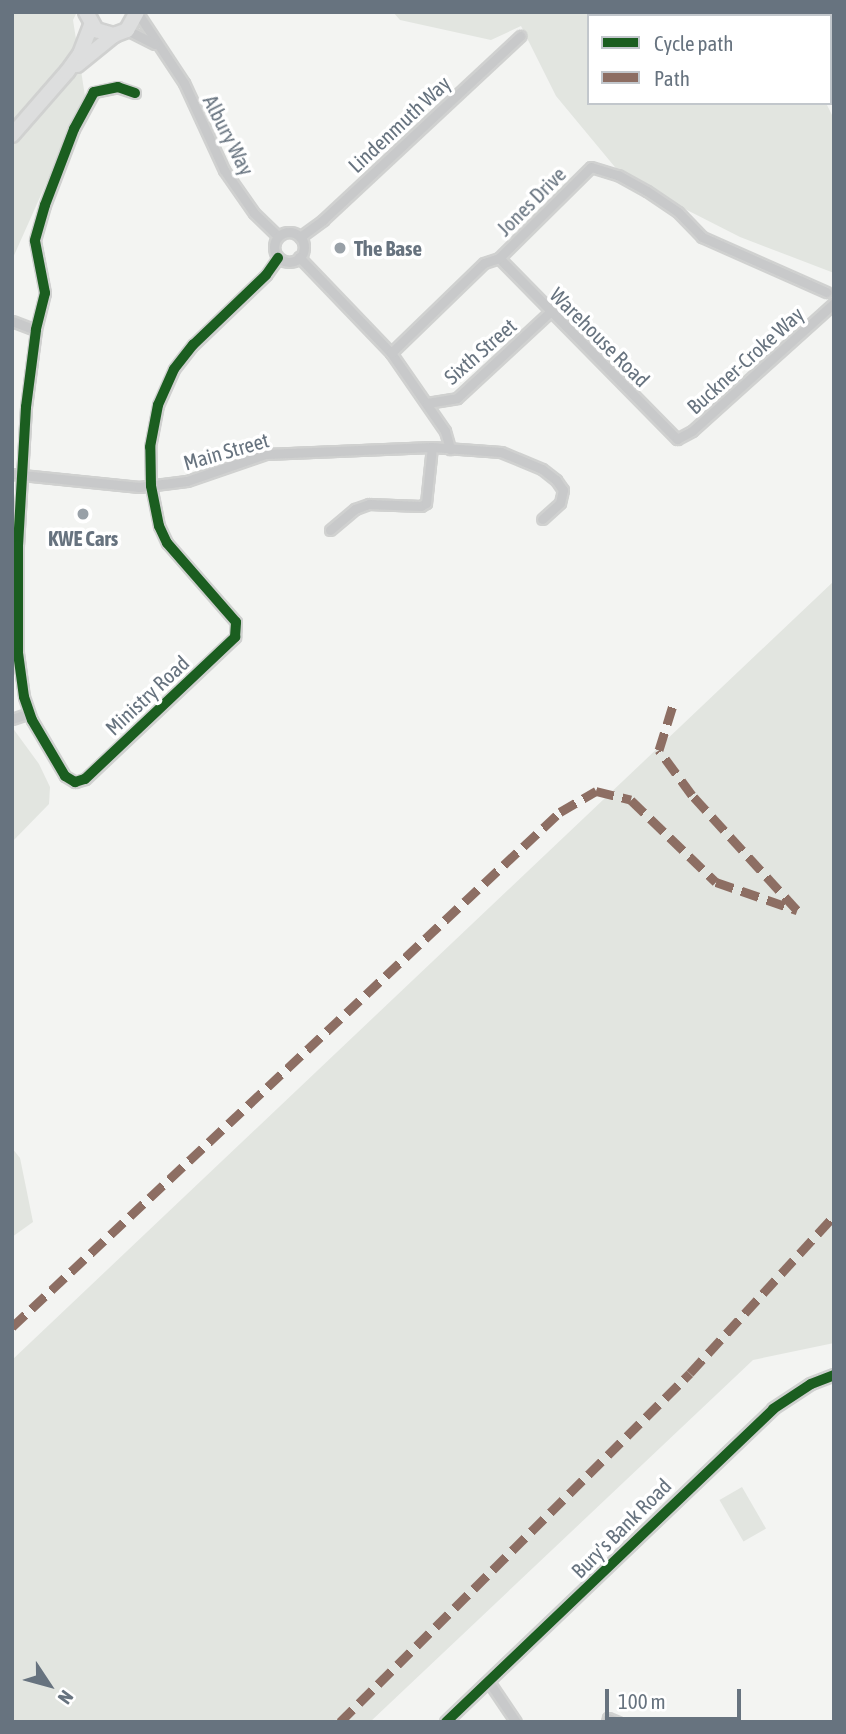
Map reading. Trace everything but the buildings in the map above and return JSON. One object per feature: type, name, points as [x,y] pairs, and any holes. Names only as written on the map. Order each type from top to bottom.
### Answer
[{"type":"highway","points":[[68,72],[121,32],[137,12]]},
{"type":"highway","points":[[89,19],[102,33],[121,32]]},
{"type":"highway","points":[[12,135],[68,72],[80,54],[89,19]]},
{"type":"street","name":"Albury Way","points":[[137,12],[184,83],[224,170],[254,214],[278,236]]},
{"type":"street","name":"Albury Way","points":[[121,32],[156,44]]},
{"type":"street","name":"Lindenmuth Way","points":[[300,237],[323,220],[520,36]]},
{"type":"street","points":[[12,719],[29,713],[21,680],[17,642],[26,407],[36,330],[44,293],[35,241],[36,231],[74,129],[94,92],[118,87],[135,93]]},
{"type":"street","name":"Jones Drive","points":[[391,353],[484,263],[499,258],[591,167],[599,167],[618,175],[669,205],[702,237],[826,292]]},
{"type":"street","points":[[291,232],[300,237],[304,249],[299,257],[291,262],[278,258],[274,250],[278,236],[291,232]]},
{"type":"street","points":[[299,257],[391,353],[445,431],[450,449]]},
{"type":"street","points":[[151,486],[149,461],[153,423],[168,380],[193,345],[266,275],[278,258]]},
{"type":"street","name":"Warehouse Road","points":[[499,258],[677,439]]},
{"type":"street","name":"Buckner-Croke Way","points":[[677,439],[692,431],[834,303]]},
{"type":"street","name":"Sixth Street","points":[[427,402],[457,398],[550,312]]},
{"type":"street","points":[[12,321],[36,330]]},
{"type":"street","points":[[330,530],[355,509],[369,504],[426,503],[432,447]]},
{"type":"street","name":"Main Street","points":[[12,474],[109,486],[151,486],[187,481],[266,454],[432,447],[501,452],[542,469],[556,480],[563,490],[560,503],[542,519]]},
{"type":"street","name":"Ministry Road","points":[[29,713],[65,776],[75,782],[85,779],[235,637],[236,622],[167,543],[159,526],[151,486]]},
{"type":"street","name":"Bury's Bank Road","points":[[446,1722],[773,1409],[811,1384],[834,1376]]},
{"type":"street","points":[[489,1682],[516,1722]]},
{"type":"street","points":[[607,1722],[608,1718],[618,1722]]},
{"type":"shaded area","points":[[12,12],[77,12],[73,20],[85,96],[12,260]]},
{"type":"shaded area","points":[[393,12],[789,12],[790,14],[587,14],[587,105],[827,105],[834,119],[834,273],[740,237],[624,178],[556,96],[521,26],[491,40],[400,20]]},
{"type":"shaded area","points":[[834,581],[834,1343],[753,1360],[370,1722],[12,1722],[12,1360]]},
{"type":"shaded area","points":[[12,727],[39,764],[50,787],[49,804],[12,842]]},
{"type":"shaded area","points":[[12,1148],[20,1158],[33,1222],[12,1237]]},
{"type":"shaded area","points":[[742,1487],[766,1529],[743,1542],[719,1500]]},
{"type":"marked path","points":[[12,1327],[560,812],[596,791],[631,800],[716,882],[797,910],[692,795],[659,750],[673,705]]},
{"type":"marked path","points":[[340,1722],[690,1373],[834,1216]]},
{"type":"cycle path","points":[[135,93],[118,87],[94,92],[74,129],[45,205],[35,241],[45,293],[36,330],[26,407],[18,545],[18,653],[24,697],[32,720],[65,776],[75,782],[85,779],[235,637],[236,622],[167,543],[159,526],[151,486],[150,447],[158,405],[174,369],[193,345],[266,275],[278,258]]},
{"type":"cycle path","points":[[446,1722],[773,1409],[811,1384],[834,1375]]},
{"type":"place","name":"The Base","points":[[340,248]]},
{"type":"place","name":"KWE Cars","points":[[83,514]]}]
